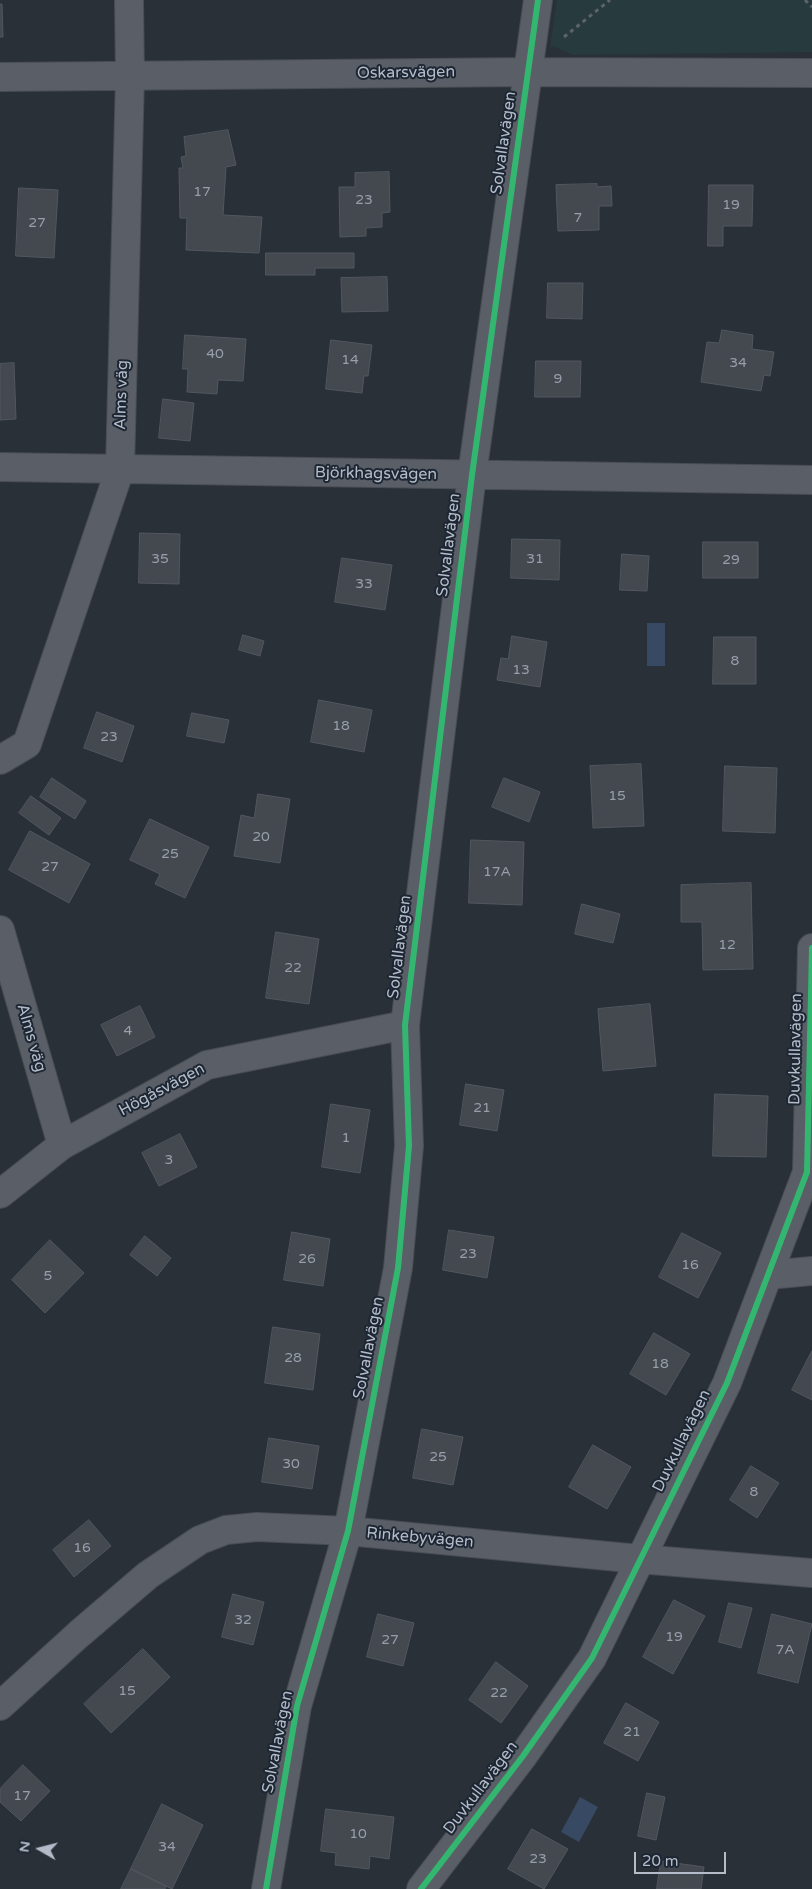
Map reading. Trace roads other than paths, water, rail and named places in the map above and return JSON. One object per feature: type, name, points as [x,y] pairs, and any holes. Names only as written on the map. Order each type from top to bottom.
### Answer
[{"type":"street","name":"Alms väg","points":[[0,760],[27,744],[120,469],[130,76],[129,0]]},
{"type":"street","name":"Solvallavägen","points":[[266,1889],[297,1706],[348,1532],[398,1268],[409,1146],[405,1024],[472,475],[538,0]]},
{"type":"street","name":"Oskarsvägen","points":[[0,77],[528,72],[812,73]]},
{"type":"street","name":"Björkhagsvägen","points":[[0,467],[812,480]]},
{"type":"street","name":"Alms väg","points":[[0,930],[62,1145]]},
{"type":"street","name":"Duvkullavägen","points":[[421,1889],[523,1756],[592,1658],[727,1383],[806,1172],[812,948]]},
{"type":"street","name":"Högåsvägen","points":[[0,1194],[62,1145],[208,1064],[405,1024]]},
{"type":"street","points":[[768,1275],[812,1271]]},
{"type":"street","name":"Rinkebyvägen","points":[[0,1706],[79,1634],[148,1575],[200,1540],[226,1530],[257,1527],[348,1532],[812,1573]]},
{"type":"water","points":[[647,623],[665,623],[665,666],[647,666]]},
{"type":"water","points":[[580,1797],[598,1807],[579,1842],[561,1832]]}]
